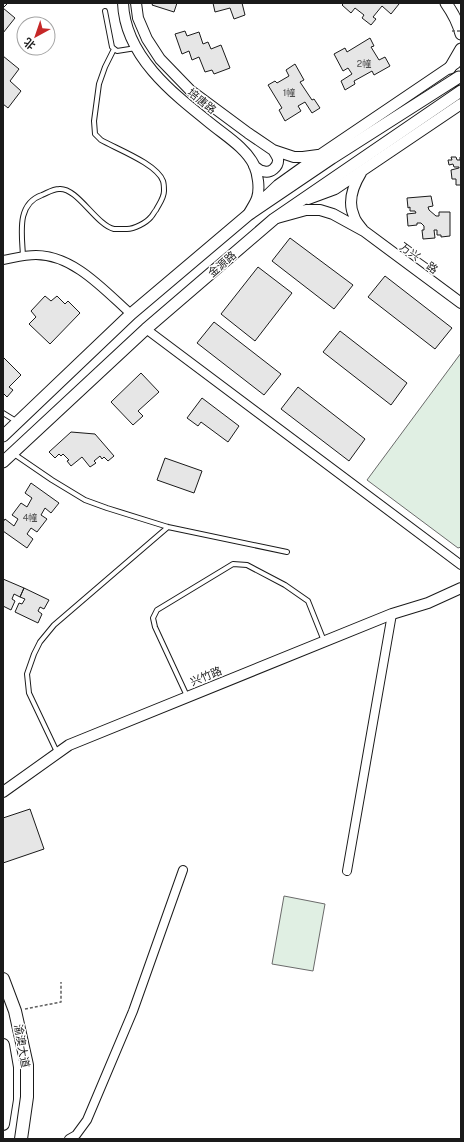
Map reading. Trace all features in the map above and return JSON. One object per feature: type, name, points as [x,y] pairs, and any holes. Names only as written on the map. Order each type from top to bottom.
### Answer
[{"type":"main road","points":[[446,3],[454,13],[459,25],[458,32]]},
{"type":"main road","points":[[450,68],[461,49]]},
{"type":"main road","name":"金源路","points":[[3,436],[131,314],[248,214],[459,76]]},
{"type":"main road","name":"金源路","points":[[3,462],[146,329],[274,219],[461,91]]},
{"type":"main road","name":"渝澳大道","points":[[3,979],[15,1011],[27,1065],[27,1097],[21,1139]]},
{"type":"main road","name":"渝澳大道","points":[[3,1045],[7,1068],[7,1099],[3,1124]]},
{"type":"street","name":"培唐路","points":[[123,3],[126,25],[149,68],[182,101],[247,154],[254,166],[258,180],[257,198],[248,214]]},
{"type":"street","name":"培唐路","points":[[136,3],[138,18],[147,39],[160,59],[190,90],[273,150],[294,157],[320,155]]},
{"type":"street","points":[[248,214],[278,185],[461,60]]},
{"type":"street","points":[[298,202],[334,189],[461,104]]},
{"type":"street","points":[[254,166],[262,172],[269,172],[274,169],[278,163],[278,157],[273,150]]},
{"type":"street","points":[[363,170],[355,183],[352,191],[351,202],[354,217],[364,231]]},
{"type":"street","points":[[274,219],[306,210],[320,210],[333,214],[364,231]]},
{"type":"street","name":"万兴一路","points":[[364,231],[461,303]]},
{"type":"street","points":[[3,260],[38,255],[52,257],[71,265],[93,280],[131,314]]},
{"type":"street","points":[[146,329],[461,565]]},
{"type":"street","name":"兴竹路","points":[[428,603],[461,582]]},
{"type":"street","name":"兴竹路","points":[[3,792],[69,745],[392,614],[428,603],[461,588]]},
{"type":"street","points":[[347,870],[392,614]]},
{"type":"street","points":[[69,1139],[76,1135],[87,1120],[133,1011],[183,870]]},
{"type":"lane","points":[[441,3],[454,13]]},
{"type":"lane","points":[[105,11],[112,47],[114,49]]},
{"type":"lane","points":[[114,49],[137,48]]},
{"type":"lane","points":[[23,256],[22,224],[24,210],[35,198],[60,189],[67,190],[104,223],[113,228],[128,229],[137,226],[150,218],[163,198],[163,181],[148,164],[101,140],[95,134],[94,121],[99,84],[114,49]]},
{"type":"lane","points":[[3,413],[18,422]]},
{"type":"lane","points":[[13,454],[85,500],[107,508],[168,527],[287,552]]},
{"type":"lane","points":[[58,752],[29,694],[27,674],[34,654],[40,642],[54,626],[168,527]]},
{"type":"lane","points":[[188,697],[155,627],[153,618],[157,610],[233,564],[247,565],[285,585],[308,601],[324,642]]},
{"type":"path","points":[[15,1011],[61,1002],[61,982]]},
{"type":"green space","points":[[461,353],[461,547],[458,548],[367,480]]},
{"type":"green space","points":[[284,896],[325,904],[313,971],[272,964]]},
{"type":"building","points":[[3,3],[8,3],[3,8]]},
{"type":"building","points":[[153,3],[177,3],[174,12],[152,5]]},
{"type":"building","points":[[213,3],[242,3],[245,15],[234,19],[230,8],[215,12]]},
{"type":"building","points":[[344,3],[399,4],[391,14],[382,6],[373,17],[376,19],[371,25],[362,18],[364,15],[355,8],[351,13],[342,5]]},
{"type":"building","points":[[3,8],[15,18],[3,33]]},
{"type":"building","points":[[185,31],[187,36],[199,32],[203,44],[208,42],[211,49],[221,45],[230,68],[214,74],[212,70],[205,72],[199,57],[192,60],[189,51],[182,54],[175,34]]},
{"type":"building","points":[[370,38],[374,46],[371,47],[379,60],[385,57],[390,66],[374,75],[372,71],[354,81],[355,84],[345,90],[341,81],[352,74],[348,68],[343,71],[334,54],[345,48],[347,52]]},
{"type":"building","points":[[3,56],[19,69],[10,81],[21,91],[8,108],[3,104]]},
{"type":"building","points":[[295,64],[304,80],[300,82],[312,100],[314,99],[320,108],[312,113],[305,102],[298,106],[301,111],[285,121],[279,110],[282,108],[268,85],[275,81],[277,83],[289,76],[286,70]]},
{"type":"building","points":[[451,157],[456,157],[457,160],[460,160],[461,157],[461,185],[456,185],[456,179],[452,179],[451,170],[459,167],[454,167],[453,164],[449,165],[448,160],[452,160]]},
{"type":"building","points":[[431,196],[433,206],[428,207],[429,210],[436,216],[439,216],[439,212],[450,212],[450,236],[441,237],[441,235],[437,235],[437,230],[434,230],[435,238],[423,239],[422,230],[424,230],[424,226],[421,223],[408,226],[407,214],[416,213],[415,211],[410,211],[410,207],[408,208],[407,198]]},
{"type":"building","points":[[290,238],[353,285],[334,309],[272,261]]},
{"type":"building","points":[[258,267],[292,293],[255,341],[221,314]]},
{"type":"building","points":[[385,276],[452,328],[435,349],[368,297]]},
{"type":"building","points":[[45,296],[51,301],[57,296],[65,304],[68,301],[80,313],[50,344],[29,324],[36,317],[31,311]]},
{"type":"building","points":[[214,322],[281,374],[264,395],[197,343]]},
{"type":"building","points":[[340,331],[407,383],[391,405],[323,352]]},
{"type":"building","points":[[3,357],[21,375],[9,387],[13,390],[7,397],[3,393]]},
{"type":"building","points":[[141,373],[159,392],[138,411],[143,416],[133,425],[111,402]]},
{"type":"building","points":[[298,387],[365,439],[349,461],[281,409]]},
{"type":"building","points":[[202,398],[239,426],[228,442],[201,422],[198,426],[187,418]]},
{"type":"building","points":[[71,432],[95,434],[114,456],[108,461],[104,457],[102,459],[100,456],[94,461],[96,463],[90,467],[82,457],[71,466],[67,461],[69,460],[63,454],[61,456],[59,454],[55,458],[49,452]]},
{"type":"building","points":[[165,458],[202,471],[194,493],[157,480]]},
{"type":"building","points":[[31,483],[59,503],[51,513],[45,508],[41,515],[47,519],[37,532],[31,528],[27,534],[33,539],[27,548],[3,531],[3,522],[5,519],[14,526],[18,519],[12,515],[21,503],[27,507],[32,498],[25,493]]},
{"type":"building","points":[[3,579],[24,588],[20,597],[14,594],[12,599],[15,601],[11,610],[3,606]]},
{"type":"building","points":[[24,588],[49,600],[44,609],[40,607],[38,611],[42,614],[38,623],[15,612],[19,603],[22,604],[25,599],[20,597]]},
{"type":"building","points":[[30,809],[44,849],[3,863],[3,818]]}]
